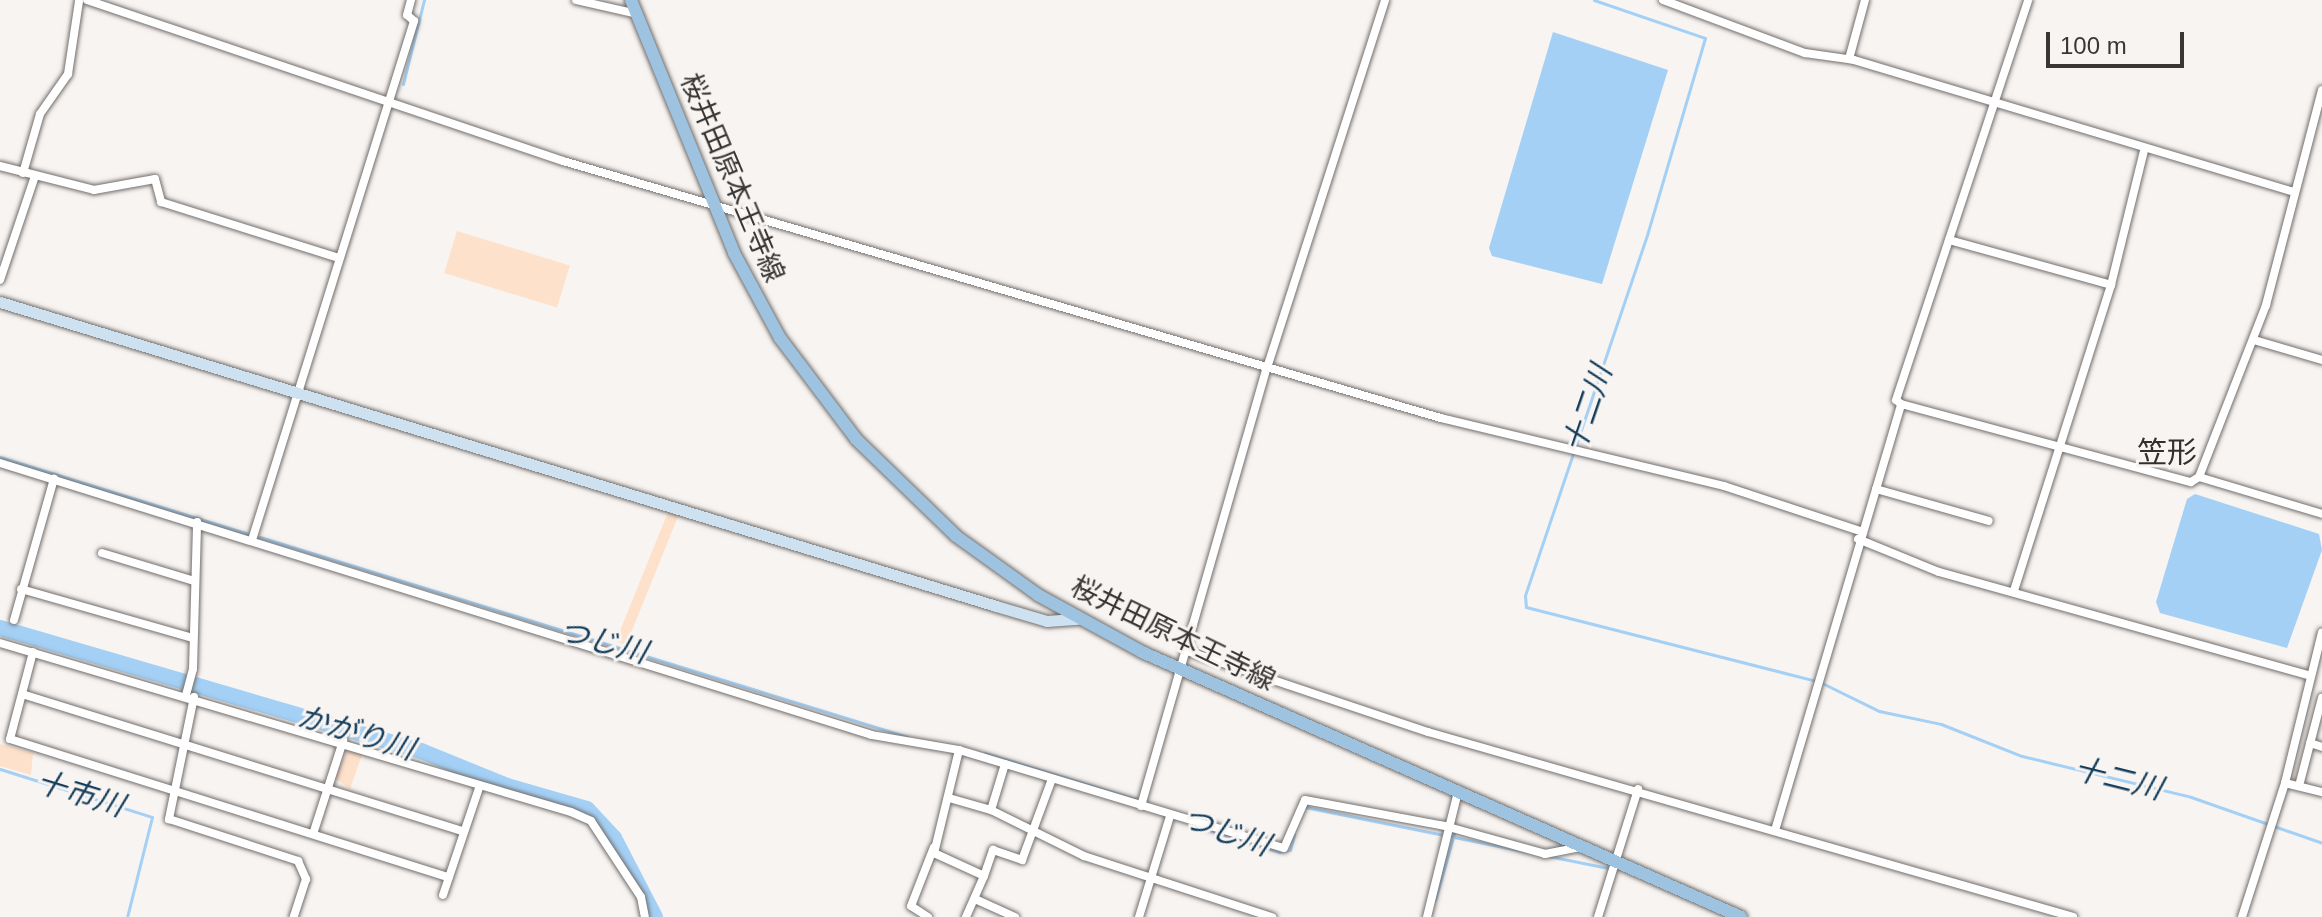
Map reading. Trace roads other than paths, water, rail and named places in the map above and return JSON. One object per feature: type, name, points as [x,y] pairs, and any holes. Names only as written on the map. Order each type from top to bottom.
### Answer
[{"type":"main road","name":"桜井田原本王寺線","points":[[631,0],[713,203],[765,314],[856,439],[956,536],[1078,619],[1181,668],[1741,917]]},
{"type":"street","points":[[67,0],[82,0],[713,203],[1267,368],[1441,418],[1724,486],[1861,536],[1939,572],[2014,590],[2309,675]]},
{"type":"street","points":[[23,173],[40,114],[68,74],[82,0]]},
{"type":"street","points":[[252,540],[300,393],[386,100],[414,21],[407,15],[411,0]]},
{"type":"street","points":[[576,0],[637,14]]},
{"type":"street","points":[[1141,806],[1267,368],[1385,0]]},
{"type":"street","points":[[1663,0],[1805,53],[1849,59],[2144,151],[2293,192]]},
{"type":"street","points":[[1849,59],[1865,0]]},
{"type":"street","points":[[2028,0],[1896,400],[1901,404],[2191,482],[2199,477],[2254,340],[2322,90]]},
{"type":"street","points":[[2014,590],[2111,285],[2144,151]]},
{"type":"street","points":[[0,166],[94,190],[155,179],[161,202],[339,258]]},
{"type":"street","points":[[0,280],[35,176]]},
{"type":"street","points":[[1949,240],[2111,285]]},
{"type":"street","points":[[0,302],[1004,609],[1069,624],[1078,619]]},
{"type":"street","points":[[2254,340],[2322,360]]},
{"type":"street","points":[[1776,827],[1901,404]]},
{"type":"street","points":[[0,463],[197,522],[858,731],[959,750],[1284,848],[1305,800],[1450,828],[1545,854],[1581,846]]},
{"type":"street","points":[[2199,477],[2322,514]]},
{"type":"street","points":[[14,620],[54,479]]},
{"type":"street","points":[[1876,489],[1989,521]]},
{"type":"street","points":[[197,522],[193,669],[184,742],[169,819],[298,861],[306,879],[294,917]]},
{"type":"street","points":[[102,553],[194,581]]},
{"type":"street","points":[[21,589],[193,638]]},
{"type":"street","points":[[2242,917],[2285,783],[2322,632]]},
{"type":"street","points":[[0,643],[189,694],[591,821],[641,897],[645,917]]},
{"type":"street","points":[[1187,651],[1428,732],[1776,827],[2073,917]]},
{"type":"street","points":[[33,652],[10,739],[314,831],[449,877]]},
{"type":"street","points":[[2299,786],[2322,696],[2306,690]]},
{"type":"street","points":[[22,694],[184,742],[464,832]]},
{"type":"street","points":[[314,831],[343,741]]},
{"type":"street","points":[[2310,743],[2322,747]]},
{"type":"street","points":[[928,917],[911,906],[949,798],[959,750]]},
{"type":"street","points":[[991,810],[1005,764]]},
{"type":"street","points":[[966,917],[993,850],[1022,860],[1035,832],[1052,779]]},
{"type":"street","points":[[2285,783],[2322,792]]},
{"type":"street","points":[[443,895],[479,788]]},
{"type":"street","points":[[1598,917],[1638,789]]},
{"type":"street","points":[[1427,917],[1458,792]]},
{"type":"street","points":[[949,798],[991,810],[1035,832],[1152,879],[1272,917]]},
{"type":"street","points":[[1139,917],[1170,816]]},
{"type":"street","points":[[934,845],[934,853],[984,876]]},
{"type":"street","points":[[975,899],[1015,917]]},
{"type":"water","points":[[1553,32],[1668,70],[1602,284],[1492,256],[1489,248]]},
{"type":"water","points":[[2195,494],[2319,534],[2322,550],[2287,648],[2160,613],[2156,602],[2187,499]]},
{"type":"waterway","points":[[403,84],[424,0]]},
{"type":"waterway","name":"十二川","points":[[1594,0],[1705,38],[1647,235],[1525,596],[1526,607],[1816,681]]},
{"type":"waterway","name":"つじ川","points":[[0,457],[246,533]]},
{"type":"waterway","name":"つじ川","points":[[260,537],[908,737]]},
{"type":"waterway","name":"かがり川","points":[[0,628],[421,751],[507,786],[587,809],[614,838],[655,917]]},
{"type":"waterway","name":"十二川","points":[[1824,684],[1879,711],[1941,724],[2022,756],[2191,797],[2322,843]]},
{"type":"waterway","name":"つじ川","points":[[985,753],[1135,799]]},
{"type":"waterway","name":"十市川","points":[[0,769],[152,817],[127,917]]},
{"type":"waterway","name":"つじ川","points":[[1305,807],[1608,868]]},
{"type":"waterway","name":"つじ川","points":[[1204,828],[1279,852],[1290,850],[1294,835]]},
{"type":"waterway","name":"つじ川","points":[[1435,900],[1454,834]]},
{"type":"district","name":"笠形","points":[[2167,453]]}]
